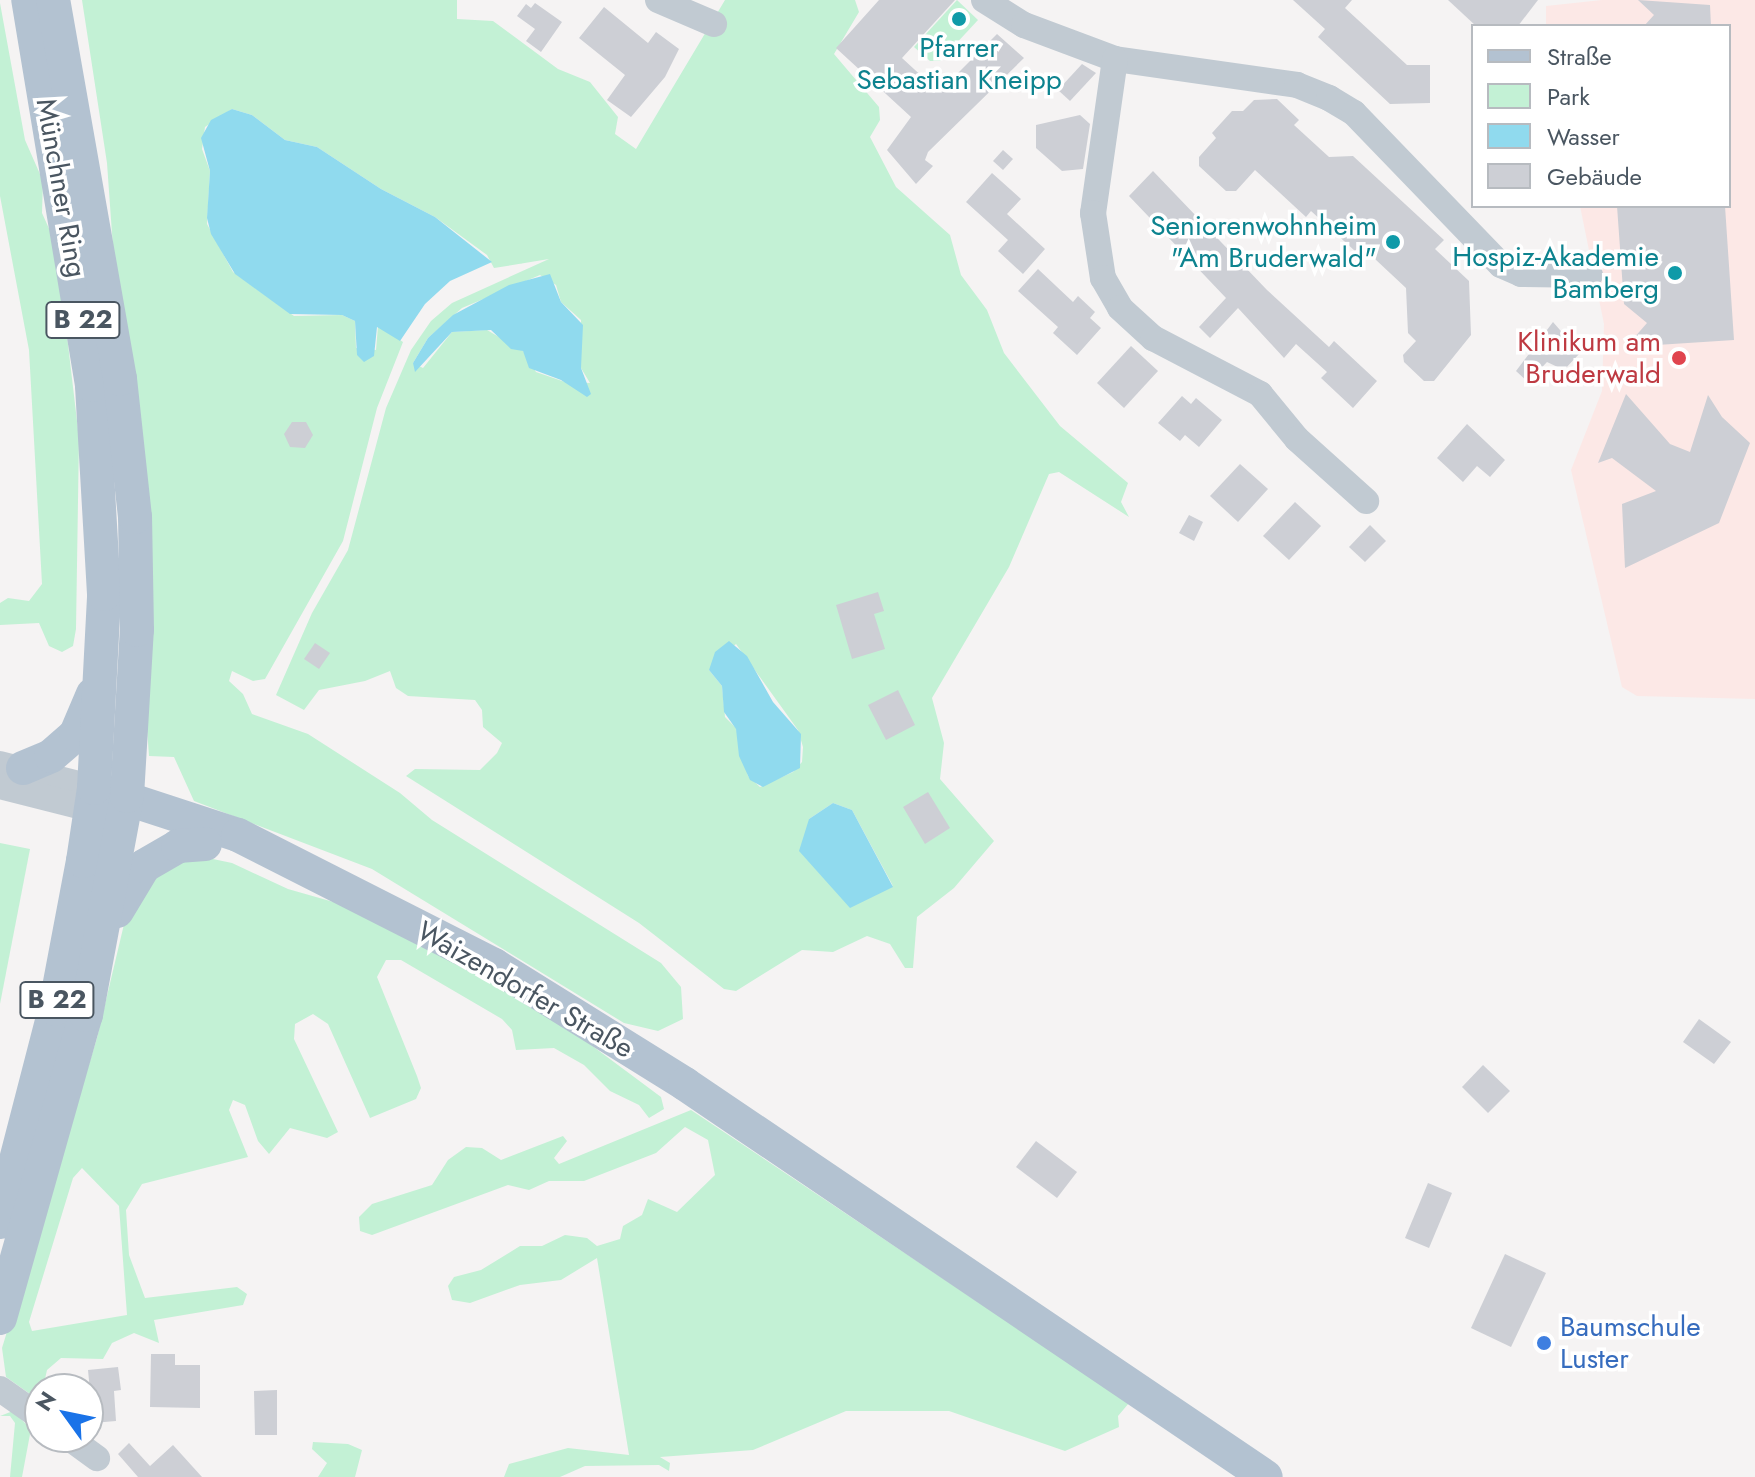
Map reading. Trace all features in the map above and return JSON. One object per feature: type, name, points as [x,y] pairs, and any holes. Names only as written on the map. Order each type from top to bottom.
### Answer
[{"type":"main road","points":[[20,0],[42,28],[69,0]]},
{"type":"main road","name":"Münchner Ring","points":[[53,0],[42,28],[101,248],[119,518]]},
{"type":"main road","name":"B 22","points":[[0,1318],[86,1015],[103,930],[109,803],[102,672],[119,518]]},
{"type":"main road","name":"B 22","points":[[0,1222],[109,803],[137,630],[119,518]]},
{"type":"main road","points":[[8,773],[51,756],[76,734],[102,672]]},
{"type":"main road","name":"Waizendorfer Straße","points":[[109,803],[205,844],[363,900]]},
{"type":"main road","name":"Waizendorfer Straße","points":[[109,803],[238,835],[494,965],[685,1084],[1266,1477]]},
{"type":"main road","points":[[103,930],[144,866],[178,846],[205,844]]},
{"type":"street","points":[[658,0],[714,24]]},
{"type":"street","points":[[998,4],[1048,36],[1115,59],[1286,83],[1329,98],[1354,113],[1501,265],[1521,274],[1590,275]]},
{"type":"street","points":[[1115,59],[1093,213],[1103,278],[1120,308],[1153,338],[1260,394],[1297,439],[1366,501]]},
{"type":"street","points":[[8,773],[109,803]]},
{"type":"street","points":[[0,1389],[24,1406]]},
{"type":"street","points":[[90,1453],[97,1458]]},
{"type":"shaded area","name":"Klinikum am Bruderwald","points":[[1602,0],[1755,0],[1755,699],[1637,696],[1622,687],[1571,470],[1602,391],[1604,324],[1580,208],[1731,208],[1731,24],[1546,24],[1546,6]]},
{"type":"green space","points":[[82,0],[457,0],[457,19],[493,21],[558,69],[590,82],[618,117],[615,134],[636,149],[725,0],[855,0],[859,12],[834,54],[879,107],[880,120],[870,137],[896,187],[950,235],[961,275],[987,310],[1004,353],[1060,426],[1128,483],[1121,502],[1129,517],[1059,472],[1049,474],[1009,567],[932,698],[944,743],[940,779],[994,841],[954,888],[917,917],[913,968],[905,968],[890,944],[867,936],[833,952],[802,950],[736,991],[724,989],[639,923],[406,776],[415,769],[480,770],[497,753],[502,743],[483,727],[482,710],[475,700],[408,696],[396,688],[390,671],[365,681],[319,690],[304,710],[276,695],[312,613],[348,550],[386,408],[411,350],[431,321],[452,303],[549,259],[494,268],[487,255],[435,217],[381,189],[317,147],[285,140],[252,115],[232,109],[205,127],[202,149],[210,171],[207,224],[233,272],[294,316],[342,315],[355,321],[356,348],[376,350],[378,326],[403,342],[377,408],[343,541],[265,679],[253,681],[232,671],[229,681],[243,694],[252,714],[308,734],[400,793],[432,820],[661,963],[681,987],[683,1019],[658,1031],[624,1023],[372,869],[194,801],[174,757],[149,756],[107,163]],"holes":[[[540,275],[556,285],[561,302],[581,320],[581,368],[590,383],[565,382],[536,372],[523,351],[487,330],[452,332],[423,368],[413,363],[428,338],[462,308]],[[736,644],[798,730],[803,747],[802,762],[793,772],[760,787],[748,776],[736,728],[725,717],[722,686],[709,670]],[[833,803],[852,810],[893,886],[809,819]]]},
{"type":"green space","points":[[957,0],[978,20],[940,61],[930,61],[914,47]]},
{"type":"green space","points":[[0,3],[25,140],[43,181],[42,213],[51,233],[79,438],[76,629],[73,646],[62,652],[49,646],[39,623],[0,625],[0,603],[8,598],[29,601],[42,584],[29,350],[0,196]]},
{"type":"green space","points":[[0,843],[30,849],[0,1004]]},
{"type":"green space","points":[[189,854],[232,863],[288,889],[337,903],[474,970],[583,1039],[661,1097],[664,1109],[649,1118],[639,1105],[610,1091],[584,1065],[554,1048],[516,1050],[512,1030],[502,1019],[401,960],[386,960],[377,977],[421,1088],[416,1099],[370,1118],[328,1024],[313,1014],[295,1024],[294,1039],[338,1132],[327,1138],[290,1128],[269,1154],[258,1141],[245,1105],[233,1100],[229,1110],[248,1157],[142,1184],[126,1210],[129,1255],[145,1298],[237,1287],[247,1294],[243,1305],[154,1320],[159,1343],[134,1333],[112,1343],[103,1359],[61,1358],[46,1373],[24,1373],[24,1390],[6,1377],[2,1348],[97,1038],[130,899],[137,884]],"holes":[[[82,1168],[119,1206],[127,1315],[32,1331],[29,1322],[73,1178]]]},
{"type":"green space","points":[[691,1110],[1129,1403],[1118,1416],[1119,1427],[1065,1451],[949,1411],[846,1411],[753,1450],[660,1457],[670,1463],[669,1471],[659,1465],[585,1466],[560,1477],[504,1477],[509,1464],[568,1448],[629,1455],[597,1258],[561,1280],[520,1285],[470,1303],[452,1300],[448,1286],[454,1277],[481,1270],[520,1246],[542,1246],[565,1235],[587,1238],[597,1246],[620,1239],[623,1226],[642,1215],[648,1199],[677,1212],[715,1175],[708,1140],[685,1127],[656,1153],[584,1181],[549,1181],[529,1190],[508,1185],[372,1235],[360,1231],[359,1217],[372,1204],[432,1185],[448,1160],[466,1147],[482,1148],[501,1160],[563,1136],[567,1141],[554,1158],[559,1164]]},
{"type":"green space","points":[[13,1411],[24,1422],[24,1453],[26,1453],[22,1477],[10,1477],[15,1423],[10,1416],[0,1416]]},
{"type":"green space","points":[[313,1442],[348,1444],[362,1450],[355,1477],[318,1477],[327,1463],[312,1449]]},
{"type":"water","points":[[232,109],[252,115],[285,140],[317,147],[381,189],[435,217],[492,262],[450,281],[425,304],[400,341],[377,327],[374,356],[364,362],[357,355],[355,321],[342,315],[290,314],[235,274],[211,234],[207,218],[210,171],[201,138],[211,120]]},
{"type":"water","points":[[550,274],[561,302],[583,325],[581,368],[591,394],[587,397],[561,380],[529,368],[523,351],[511,349],[491,330],[452,332],[415,372],[413,363],[428,338],[453,315],[509,285]]},
{"type":"water","points":[[729,641],[747,656],[773,702],[801,734],[800,768],[763,787],[750,780],[739,756],[736,729],[724,712],[722,686],[709,670],[715,652]]},
{"type":"water","points":[[833,803],[852,810],[893,887],[850,908],[799,851],[809,819]]},
{"type":"building","points":[[879,0],[955,0],[902,58],[939,92],[997,34],[1024,58],[928,152],[925,160],[933,166],[916,184],[887,150],[911,117],[836,48]]},
{"type":"building","points":[[1293,0],[1352,0],[1345,8],[1407,65],[1430,65],[1430,103],[1390,104],[1318,37],[1325,29]]},
{"type":"building","points":[[1448,0],[1538,0],[1520,24],[1474,24]]},
{"type":"building","points":[[1638,0],[1710,5],[1711,24],[1646,24],[1654,15]]},
{"type":"building","points":[[535,3],[562,22],[541,52],[526,41],[535,29],[517,16],[526,4],[531,8]]},
{"type":"building","points":[[604,7],[648,43],[656,32],[679,49],[665,77],[631,117],[607,100],[625,75],[579,38]]},
{"type":"building","points":[[1082,64],[1096,73],[1070,101],[1058,90]]},
{"type":"building","name":"Seniorenwohnheim \"Am Bruderwald\"","points":[[1277,99],[1299,120],[1294,125],[1329,157],[1353,156],[1444,240],[1435,249],[1469,281],[1471,335],[1434,381],[1424,381],[1404,362],[1403,355],[1416,341],[1408,333],[1406,288],[1360,245],[1355,251],[1311,211],[1306,217],[1255,170],[1236,191],[1226,191],[1199,166],[1199,157],[1216,138],[1212,133],[1232,111],[1243,111],[1254,100]]},
{"type":"building","points":[[1080,115],[1090,124],[1083,169],[1062,171],[1036,148],[1036,125]]},
{"type":"building","points":[[1003,150],[1013,159],[1003,170],[993,161]]},
{"type":"building","points":[[1153,171],[1267,290],[1329,347],[1334,341],[1377,381],[1353,408],[1321,378],[1327,372],[1296,344],[1284,358],[1238,308],[1210,338],[1199,327],[1226,298],[1129,196]]},
{"type":"building","points":[[992,173],[1021,199],[1007,214],[1045,249],[1023,274],[998,251],[1008,240],[966,202]]},
{"type":"building","name":"Hospiz-Akademie Bamberg","points":[[1617,208],[1725,208],[1734,340],[1626,347],[1647,323],[1624,304]]},
{"type":"building","points":[[1038,269],[1073,302],[1078,296],[1095,312],[1090,318],[1101,328],[1077,355],[1053,333],[1058,327],[1018,291]]},
{"type":"building","points":[[1553,322],[1580,353],[1564,370],[1547,362],[1528,382],[1516,371]]},
{"type":"building","points":[[1131,346],[1158,371],[1124,408],[1097,383]]},
{"type":"building","points":[[1626,394],[1670,444],[1690,452],[1708,395],[1722,417],[1750,443],[1719,523],[1625,568],[1622,504],[1656,491],[1612,458],[1598,463]]},
{"type":"building","points":[[1182,396],[1191,404],[1196,398],[1222,420],[1199,447],[1185,435],[1180,441],[1158,423]]},
{"type":"building","points":[[292,422],[306,422],[313,435],[305,448],[290,447],[284,434]]},
{"type":"building","points":[[1467,424],[1505,460],[1490,477],[1477,466],[1463,482],[1437,458]]},
{"type":"building","points":[[1240,464],[1268,489],[1238,522],[1210,496]]},
{"type":"building","points":[[1295,502],[1321,526],[1289,560],[1263,536]]},
{"type":"building","points":[[1189,515],[1203,522],[1194,541],[1179,533]]},
{"type":"building","points":[[1370,525],[1386,541],[1365,562],[1349,547]]},
{"type":"building","points":[[878,592],[884,611],[874,614],[885,649],[852,659],[836,605]]},
{"type":"building","points":[[315,643],[330,653],[319,669],[304,659]]},
{"type":"building","points":[[898,690],[915,725],[886,740],[868,705]]},
{"type":"building","points":[[928,792],[950,828],[925,844],[903,807]]},
{"type":"building","points":[[1699,1019],[1731,1042],[1714,1064],[1683,1042]]},
{"type":"building","points":[[1483,1065],[1510,1091],[1488,1113],[1462,1087]]},
{"type":"building","points":[[1036,1141],[1077,1172],[1057,1198],[1016,1167]]},
{"type":"building","points":[[1428,1183],[1452,1193],[1429,1248],[1405,1238]]},
{"type":"building","points":[[1505,1254],[1546,1273],[1511,1347],[1471,1328]]},
{"type":"building","points":[[151,1354],[175,1354],[175,1365],[200,1365],[200,1408],[150,1407]]},
{"type":"building","points":[[118,1367],[121,1390],[114,1391],[116,1421],[104,1422],[104,1373],[88,1373],[88,1370]]},
{"type":"building","points":[[277,1390],[277,1435],[255,1435],[254,1391]]},
{"type":"building","points":[[129,1443],[150,1466],[173,1445],[202,1477],[138,1477],[118,1454]]},
{"type":"place","name":"Pfarrer Sebastian Kneipp","points":[[959,19]]},
{"type":"place","name":"Seniorenwohnheim \"Am Bruderwald\"","points":[[1393,242]]},
{"type":"place","name":"Hospiz-Akademie Bamberg","points":[[1675,273]]},
{"type":"place","name":"Klinikum am Bruderwald","points":[[1679,358]]},
{"type":"place","name":"Baumschule Luster","points":[[1544,1343]]}]
